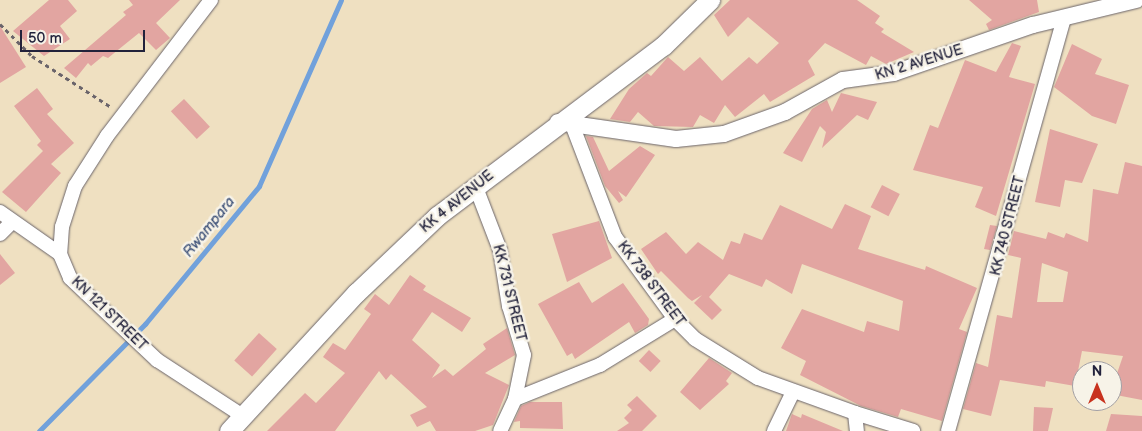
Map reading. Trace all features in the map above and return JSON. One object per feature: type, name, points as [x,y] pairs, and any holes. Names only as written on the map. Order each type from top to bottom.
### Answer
[{"type":"main road","name":"KK 4 AVENUE","points":[[228,431],[356,293],[475,185],[566,125],[663,46],[710,0]]},
{"type":"street","name":"KN 121 STREET","points":[[210,0],[121,118],[75,186],[62,227],[60,254],[70,278],[108,316],[122,323],[146,350],[243,416]]},
{"type":"street","name":"KN 2 AVENUE","points":[[566,125],[676,139],[724,134],[785,112],[842,80],[894,73],[1033,25],[1136,0]]},
{"type":"street","name":"KK 740 STREET","points":[[948,431],[1064,19]]},
{"type":"street","name":"KK 738 STREET","points":[[566,125],[615,237],[675,320],[695,339],[792,394],[855,413]]},
{"type":"street","name":"KK 731 STREET","points":[[475,185],[500,250],[509,306],[524,355],[515,398],[500,431]]},
{"type":"street","points":[[0,212],[60,254]]},
{"type":"street","points":[[0,234],[12,222]]},
{"type":"street","points":[[515,398],[600,365],[675,320]]},
{"type":"street","points":[[774,431],[792,394]]},
{"type":"street","points":[[857,431],[855,413],[912,431]]},
{"type":"path","points":[[0,24],[32,56],[53,66],[121,118]]},
{"type":"building","points":[[49,0],[68,0],[77,11],[60,26],[70,39],[44,56],[13,31]]},
{"type":"building","points":[[129,0],[180,0],[156,23],[170,38],[156,50],[139,33],[108,58],[103,56],[91,66],[88,63],[76,78],[64,68],[126,15],[123,12],[133,5]]},
{"type":"building","points":[[730,0],[857,0],[880,16],[875,23],[884,29],[881,32],[914,52],[886,64],[871,56],[866,65],[825,43],[808,61],[815,75],[770,102],[764,94],[735,117],[725,105],[714,123],[700,115],[693,127],[654,126],[638,112],[630,122],[610,119],[629,89],[647,73],[651,76],[668,57],[684,71],[700,57],[722,81],[749,57],[757,64],[779,43],[748,17],[728,37],[714,15]]},
{"type":"building","points":[[969,0],[1037,0],[1039,12],[989,30],[986,24],[992,20]]},
{"type":"building","points":[[0,26],[26,67],[0,83]]},
{"type":"building","points":[[1012,43],[1021,46],[1009,77],[1035,84],[996,216],[975,207],[983,187],[913,170],[930,125],[938,128],[965,60],[996,72]]},
{"type":"building","points":[[1072,44],[1102,59],[1095,74],[1129,85],[1116,124],[1092,116],[1054,87]]},
{"type":"building","points":[[37,88],[53,109],[47,114],[74,143],[51,164],[61,173],[26,212],[2,192],[43,151],[37,145],[41,141],[14,106]]},
{"type":"building","points":[[841,93],[877,102],[868,120],[857,115],[822,148],[826,132],[820,126],[802,162],[783,153],[812,109],[827,100],[832,112]]},
{"type":"building","points":[[184,99],[210,127],[197,139],[171,111]]},
{"type":"building","points":[[1050,129],[1098,144],[1082,183],[1065,180],[1060,207],[1035,202]]},
{"type":"building","points":[[586,136],[593,137],[609,171],[640,146],[655,155],[626,197],[618,191],[623,200],[619,203],[605,186]]},
{"type":"building","points":[[1125,162],[1142,166],[1142,400],[1122,396],[1121,361],[1123,356],[1082,351],[1080,361],[1072,361],[1072,385],[1046,381],[1045,387],[1000,380],[991,416],[963,409],[976,363],[988,367],[997,315],[1012,318],[1021,258],[1008,255],[1014,231],[1046,239],[1048,232],[1064,238],[1066,233],[1088,242],[1093,189],[1118,194]],"holes":[[[1042,263],[1068,272],[1063,302],[1037,302]]]},
{"type":"building","points":[[882,185],[900,194],[888,216],[871,207]]},
{"type":"building","points":[[845,204],[871,216],[858,249],[925,270],[926,266],[977,288],[959,329],[967,332],[942,421],[901,409],[898,417],[861,406],[800,375],[806,361],[781,348],[802,309],[864,332],[867,321],[899,331],[903,301],[802,264],[792,294],[766,279],[762,287],[729,274],[709,297],[722,310],[712,320],[694,303],[702,295],[692,301],[688,298],[661,271],[658,274],[641,249],[666,232],[686,254],[698,242],[723,260],[731,241],[740,244],[744,233],[762,240],[780,205],[832,229]]},
{"type":"building","points":[[599,221],[612,258],[567,282],[552,234]]},
{"type":"building","points":[[990,225],[997,226],[990,250],[984,249]]},
{"type":"building","points":[[0,254],[15,273],[0,285]]},
{"type":"building","points":[[410,275],[426,286],[423,290],[471,318],[462,332],[432,312],[412,340],[440,365],[432,378],[445,369],[453,376],[486,349],[483,344],[507,328],[515,355],[485,373],[509,385],[493,425],[475,431],[436,431],[430,421],[417,427],[410,415],[427,407],[391,374],[386,380],[379,371],[335,431],[267,431],[305,393],[316,403],[345,373],[323,357],[333,343],[345,350],[371,314],[364,309],[375,294],[389,305]]},
{"type":"building","points":[[579,282],[592,303],[623,283],[649,319],[648,325],[635,333],[629,322],[575,359],[572,353],[567,356],[538,304]]},
{"type":"building","points":[[259,333],[277,349],[252,377],[234,360]]},
{"type":"building","points":[[649,350],[661,361],[650,372],[639,361]]},
{"type":"building","points":[[709,358],[732,373],[726,381],[729,384],[700,410],[680,392]]},
{"type":"building","points":[[637,396],[657,416],[642,431],[617,431],[629,423],[624,418],[632,410],[627,405]]},
{"type":"building","points":[[530,402],[562,402],[563,429],[520,428],[520,421],[514,422],[521,406]]},
{"type":"building","points":[[1034,407],[1053,408],[1048,431],[1033,431]]},
{"type":"building","points":[[792,414],[801,418],[802,414],[843,431],[786,431]]},
{"type":"building","points":[[1111,414],[1142,416],[1142,431],[1106,431]]},
{"type":"waterway","name":"Rwampara","points":[[39,431],[145,324],[259,186],[341,0]]}]
